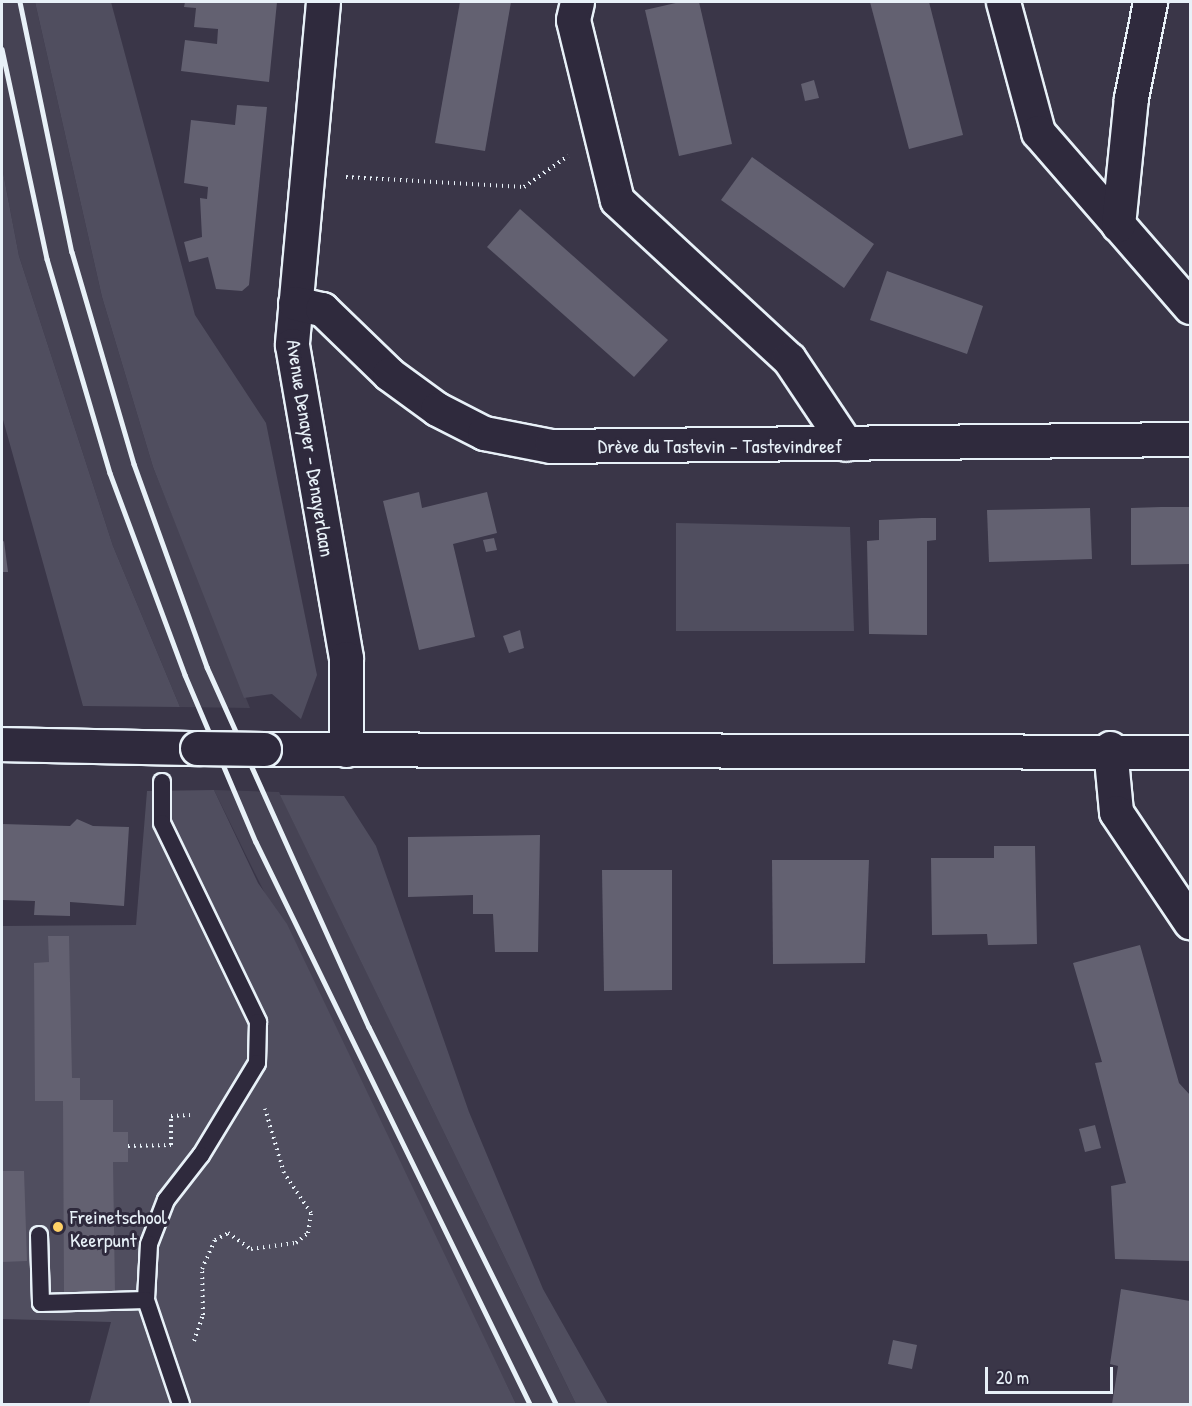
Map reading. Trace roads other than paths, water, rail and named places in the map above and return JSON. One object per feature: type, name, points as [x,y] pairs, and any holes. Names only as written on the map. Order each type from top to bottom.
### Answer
[{"type":"street","name":"Avenue Denayer - Denayerlaan","points":[[323,2],[292,345],[346,657],[346,750]]},
{"type":"street","points":[[577,2],[573,20],[617,200],[789,359],[846,444]]},
{"type":"street","points":[[1003,2],[1038,132],[1191,307]]},
{"type":"street","points":[[1118,225],[1131,98],[1150,2]]},
{"type":"street","name":"Drève du Tastevin - Tastevindreef","points":[[295,303],[322,309],[389,374],[437,409],[484,432],[551,446],[1191,439]]},
{"type":"street","points":[[2,744],[346,750],[1110,748],[1191,752]]},
{"type":"street","points":[[1110,748],[1116,812],[1191,922]]},
{"type":"lane","points":[[162,782],[162,823],[258,1022],[257,1064],[226,1114],[166,1200],[149,1244],[146,1300],[181,1404]]},
{"type":"lane","points":[[39,1234],[40,1303],[146,1300]]},
{"type":"railway","points":[[20,2],[72,252],[134,464],[207,667],[369,1027],[556,1404]]},
{"type":"railway","points":[[2,49],[47,259],[110,473],[185,675],[256,842],[530,1404]]},
{"type":"place","name":"Freinetschool Keerpunt","points":[[58,1227]]}]
